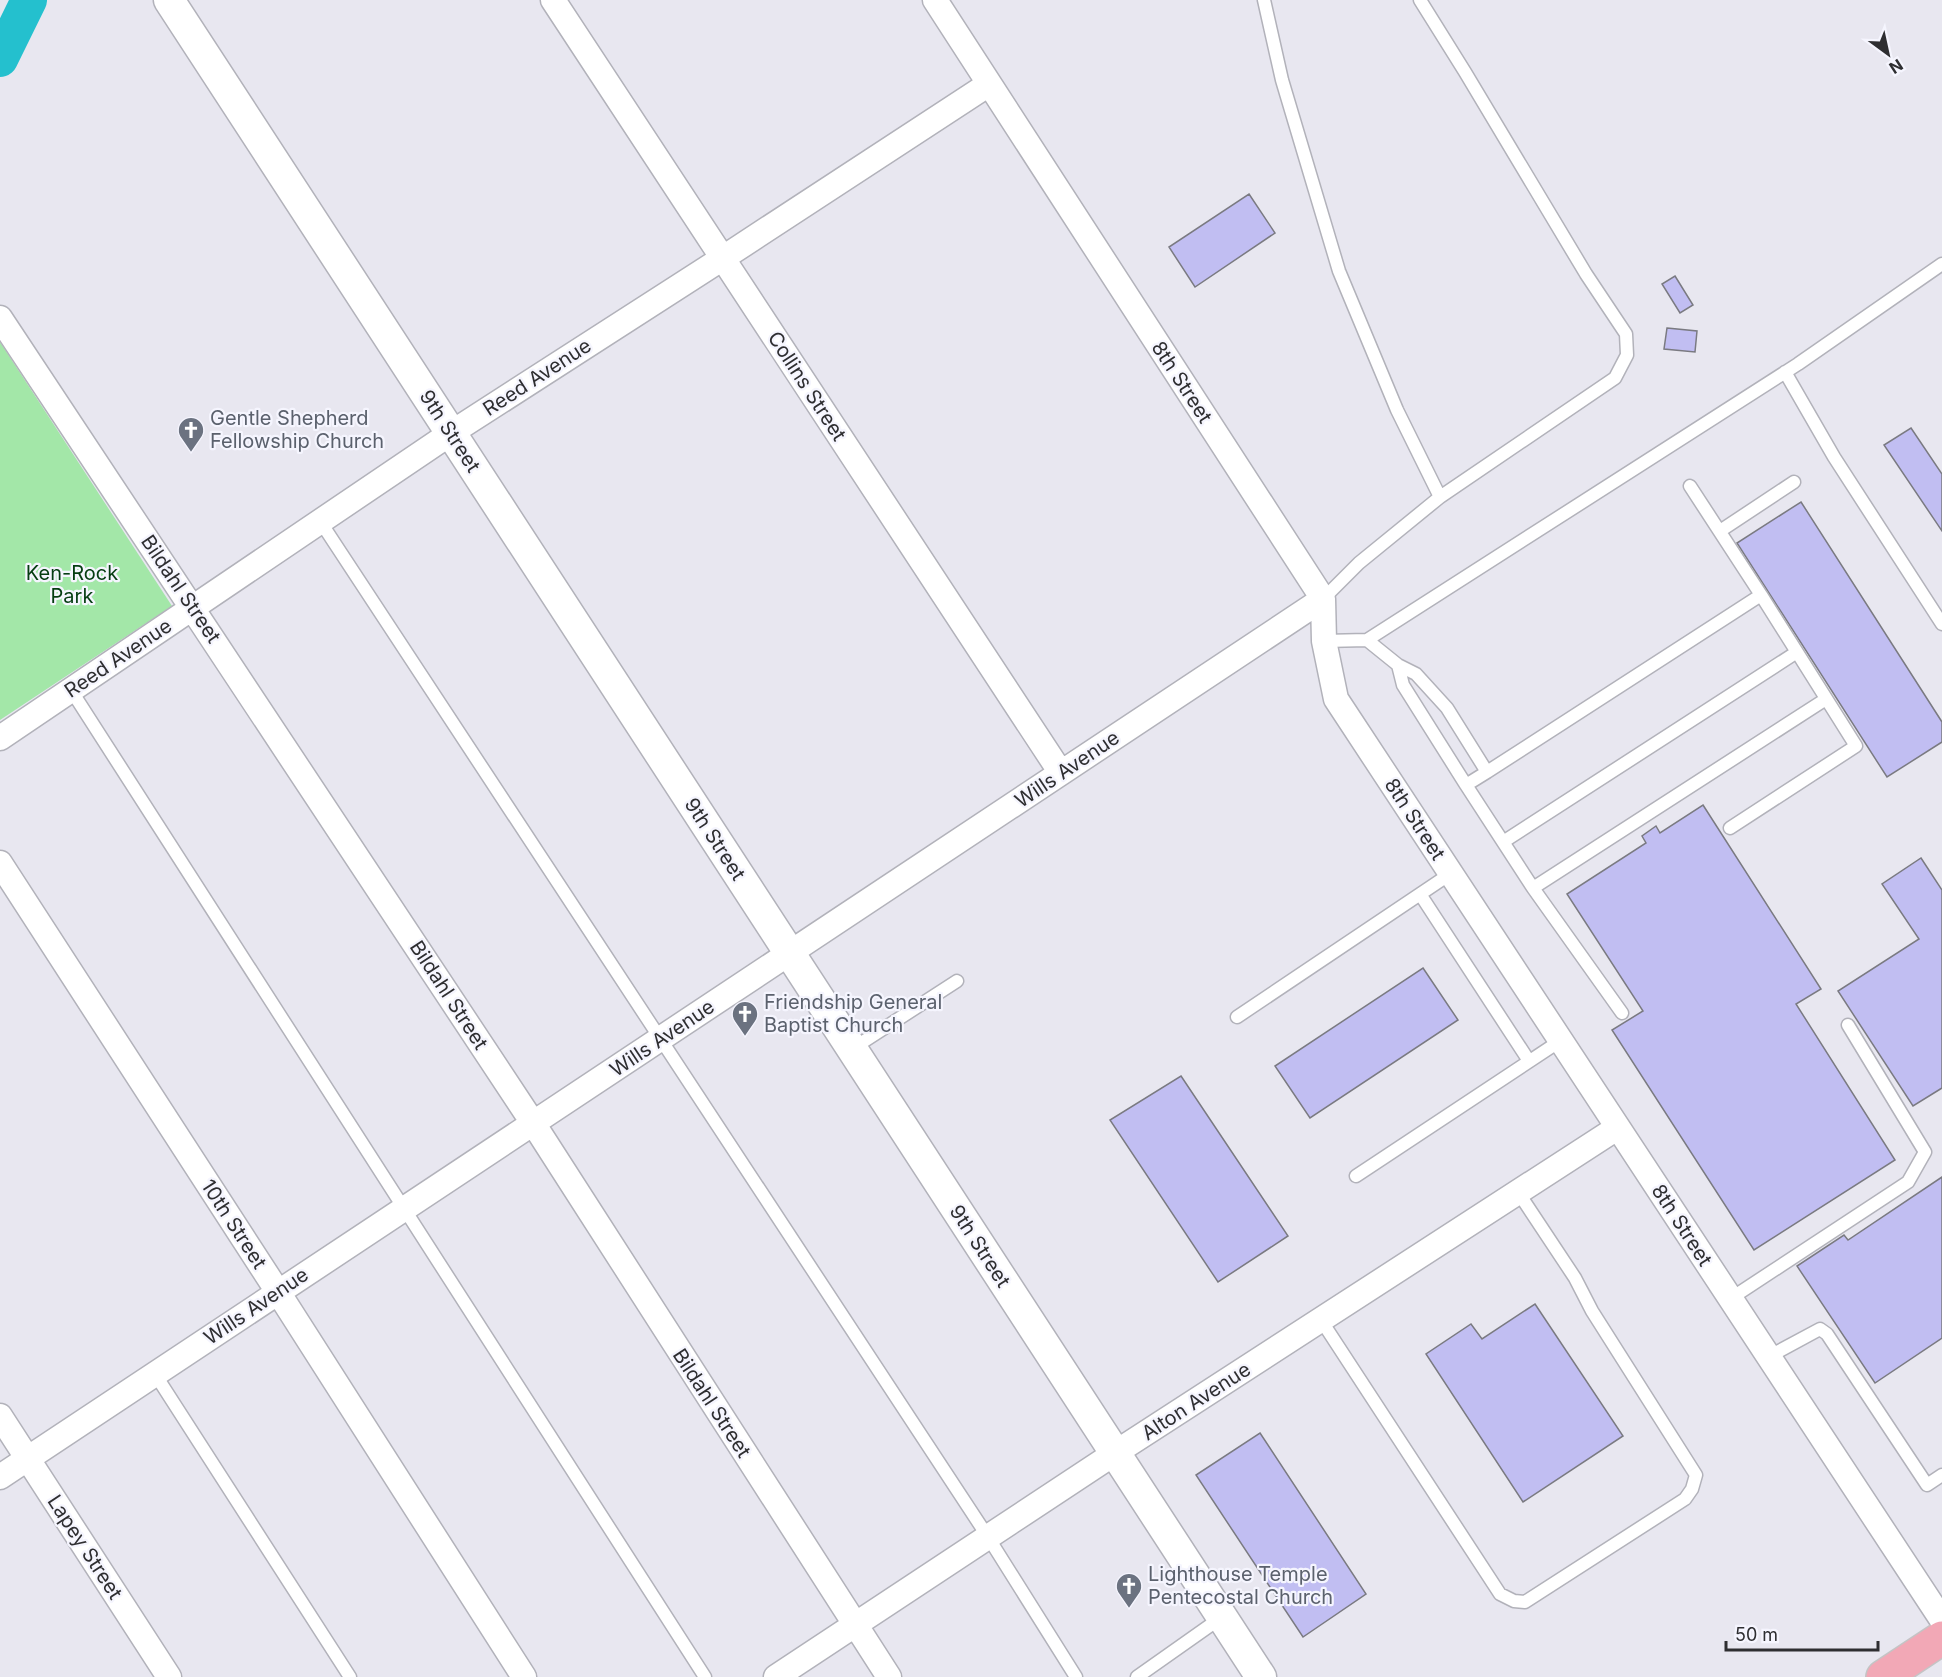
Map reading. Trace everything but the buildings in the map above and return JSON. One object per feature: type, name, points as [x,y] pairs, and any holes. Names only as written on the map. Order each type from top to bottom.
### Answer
[{"type":"main road","points":[[1883,1677],[1942,1638]]},
{"type":"street","name":"9th Street","points":[[170,0],[1222,1617],[1255,1675]]},
{"type":"street","name":"Collins Street","points":[[553,0],[1061,773]]},
{"type":"street","name":"8th Street","points":[[935,0],[1323,599],[1324,641],[1336,699],[1942,1620]]},
{"type":"street","name":"Reed Avenue","points":[[0,738],[451,433],[989,84]]},
{"type":"street","name":"Bildahl Street","points":[[0,318],[533,1123],[889,1677]]},
{"type":"street","name":"Wills Avenue","points":[[0,1477],[1323,599]]},
{"type":"street","name":"10th Street","points":[[0,863],[279,1292],[524,1677]]},
{"type":"street","name":"Alton Avenue","points":[[777,1677],[1115,1453],[1617,1128]]},
{"type":"street","name":"Lapey Street","points":[[0,1416],[169,1677]]},
{"type":"lane","points":[[1264,0],[1282,80],[1339,271],[1397,410],[1440,497]]},
{"type":"lane","points":[[1323,599],[1359,562],[1440,497],[1615,378],[1627,355],[1626,334],[1586,274],[1420,0]]},
{"type":"lane","points":[[1324,641],[1367,640],[1785,372],[1942,264]]},
{"type":"lane","points":[[1785,372],[1841,467],[1942,624]]},
{"type":"lane","points":[[1720,531],[1794,482]]},
{"type":"lane","points":[[1690,486],[1856,746],[1730,828]]},
{"type":"lane","points":[[320,521],[988,1537],[1076,1677]]},
{"type":"lane","points":[[1466,785],[1761,595]]},
{"type":"lane","points":[[1367,640],[1398,665],[1416,674],[1447,708],[1487,772]]},
{"type":"lane","points":[[1503,842],[1797,652]]},
{"type":"lane","points":[[1398,665],[1403,685],[1466,785],[1533,888],[1622,1013]]},
{"type":"lane","points":[[70,690],[705,1677]]},
{"type":"lane","points":[[1533,888],[1826,699]]},
{"type":"lane","points":[[1237,1017],[1450,874]]},
{"type":"lane","points":[[1420,894],[1529,1061]]},
{"type":"lane","points":[[852,1049],[957,981]]},
{"type":"lane","points":[[1730,1299],[1908,1182],[1925,1152],[1848,1025]]},
{"type":"lane","points":[[1356,1176],[1560,1041]]},
{"type":"lane","points":[[1321,1320],[1500,1594],[1514,1601],[1525,1602],[1676,1505],[1685,1499],[1692,1489],[1696,1475],[1592,1311],[1575,1278],[1518,1192]]},
{"type":"lane","points":[[1768,1357],[1820,1329],[1827,1334],[1927,1485],[1942,1475]]},
{"type":"lane","points":[[155,1374],[350,1677]]},
{"type":"lane","points":[[1137,1677],[1222,1617]]},
{"type":"green space","name":"Ken-Rock Park","points":[[0,342],[172,606],[0,720]]},
{"type":"waterway","points":[[0,59],[29,0]]},
{"type":"place","name":"Gentle Shepherd Fellowship Church","points":[[191,453]]},
{"type":"place","name":"Friendship General Baptist Church","points":[[745,1037]]},
{"type":"place","name":"Lighthouse Temple Pentecostal Church","points":[[1129,1609]]}]
